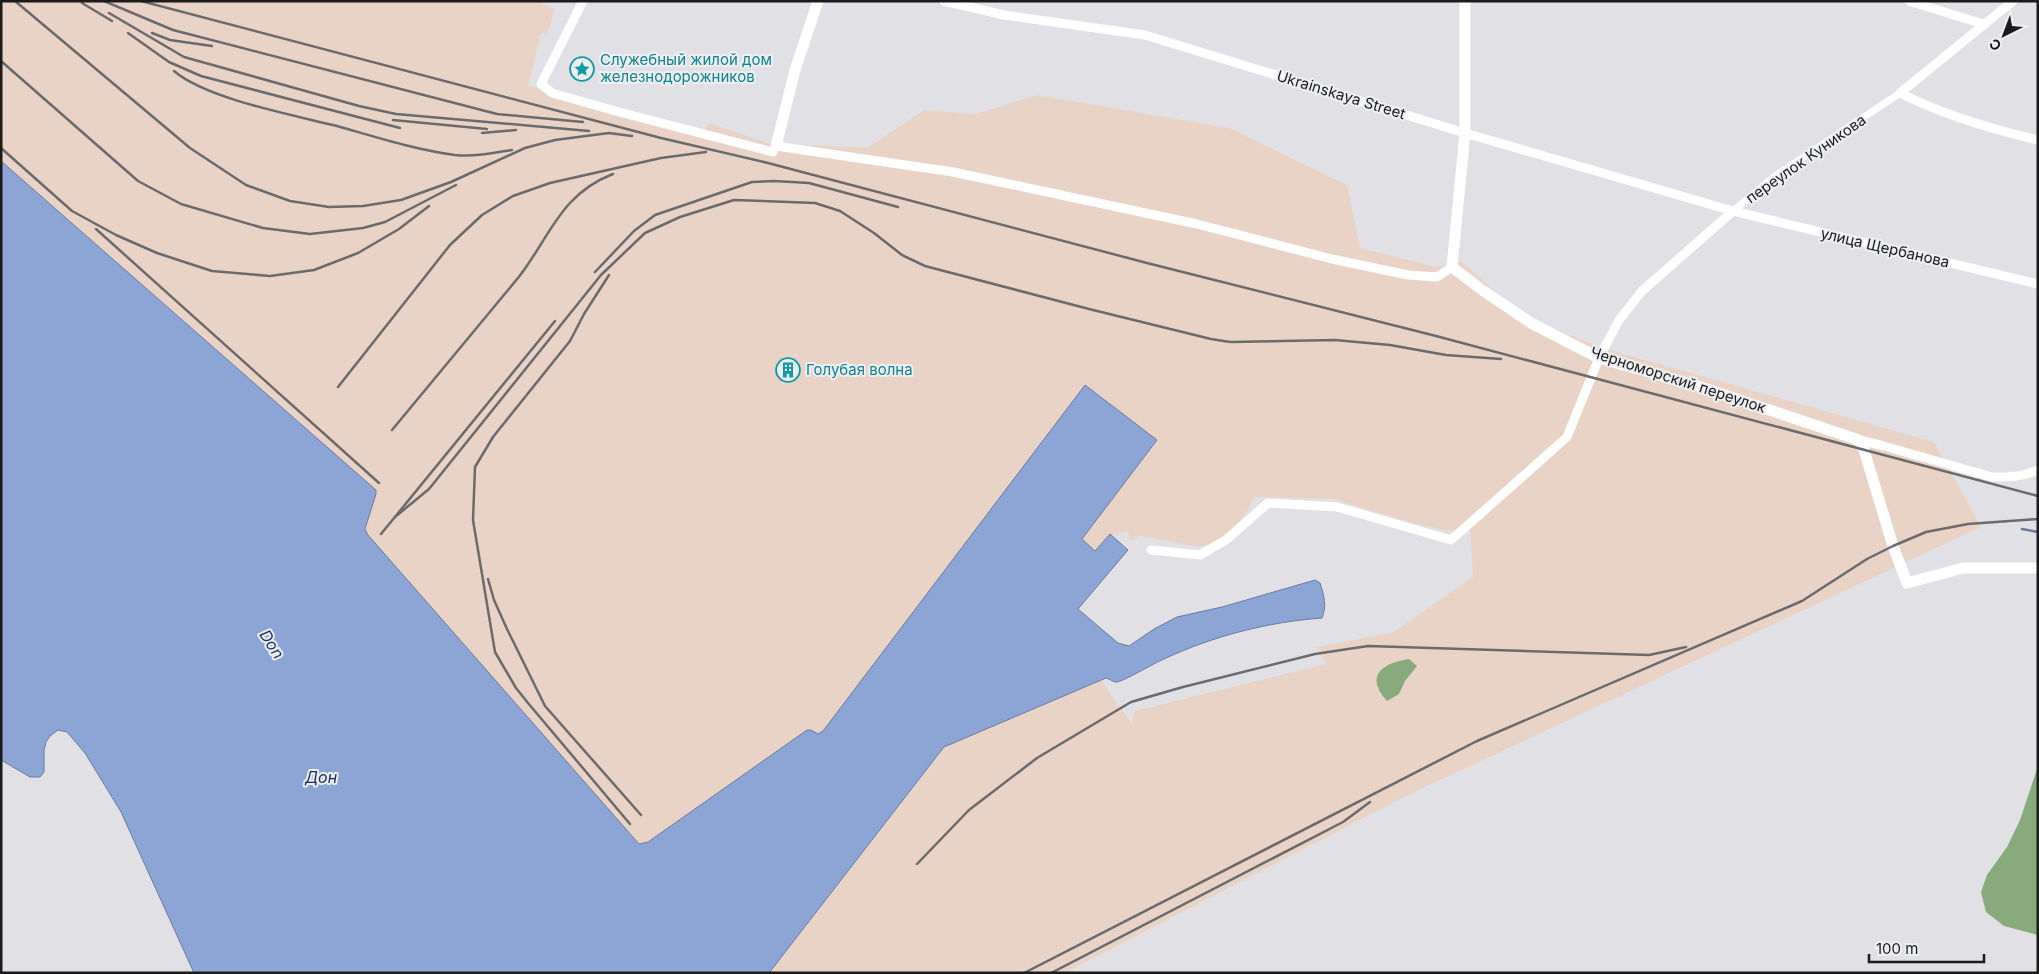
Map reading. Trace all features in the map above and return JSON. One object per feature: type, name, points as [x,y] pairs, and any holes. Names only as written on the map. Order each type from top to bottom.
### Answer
[{"type":"street","points":[[583,1],[541,84],[552,93],[611,110],[774,149],[953,172],[1197,224],[1332,259],[1408,275],[1436,278],[1452,267],[1465,133],[1464,1]]},
{"type":"street","points":[[774,149],[795,70],[818,1]]},
{"type":"street","name":"Ukrainskaya Street","points":[[944,1],[1004,15],[1145,34],[1465,133],[1733,211]]},
{"type":"street","points":[[1909,1],[1983,24]]},
{"type":"street","name":"переулок Куникова","points":[[1151,550],[1200,555],[1226,540],[1268,503],[1337,507],[1451,540],[1568,437],[1599,358],[1619,320],[1642,291],[1775,176],[1900,93],[2013,1]]},
{"type":"street","points":[[1900,93],[1940,111],[2038,140]]},
{"type":"street","name":"улица Щербанова","points":[[1733,211],[2038,284]]},
{"type":"street","name":"Черноморский переулок","points":[[1452,267],[1531,323],[1599,358],[1700,387],[1859,440]]},
{"type":"street","points":[[1859,440],[1992,477],[2011,478],[2028,475],[2038,470]]},
{"type":"street","points":[[1859,440],[1864,450],[1893,546],[1907,583],[1963,568],[2038,568]]},
{"type":"shaded area","points":[[1,1],[542,1],[542,3],[555,9],[547,34],[541,33],[528,86],[704,131],[710,123],[767,143],[867,148],[924,110],[976,114],[1037,95],[1229,128],[1347,185],[1360,248],[1436,267],[1461,261],[1520,314],[1599,347],[1934,442],[1981,527],[1408,795],[1065,973],[769,973],[947,745],[1102,679],[1106,688],[1132,724],[1135,711],[1326,664],[1317,647],[1394,632],[1473,577],[1470,531],[1445,530],[1417,524],[1332,499],[1254,497],[1246,513],[1232,530],[1213,543],[1199,547],[1140,536],[1129,541],[1128,530],[1110,536],[1095,551],[1081,539],[1157,440],[919,606],[823,731],[818,734],[811,730],[807,731],[648,842],[639,844],[368,535],[365,529],[376,490],[1,161]]},
{"type":"green space","points":[[1409,659],[1417,666],[1405,681],[1399,694],[1387,701],[1380,692],[1377,677],[1385,667]]},
{"type":"green space","points":[[2038,766],[2038,935],[2004,926],[1986,912],[1981,892],[1987,875],[2007,847],[2020,820]]},
{"type":"water","name":"Дон","points":[[1,161],[376,490],[365,529],[368,535],[639,844],[648,842],[807,730],[818,734],[823,731],[1085,385],[1157,440],[1082,539],[1095,551],[1110,534],[1128,550],[1078,609],[1118,643],[1129,646],[1154,629],[1177,617],[1222,607],[1315,580],[1320,583],[1324,596],[1325,605],[1322,618],[1281,623],[1241,631],[1202,643],[1119,681],[1115,682],[1106,678],[944,747],[769,973],[194,973],[121,812],[85,753],[67,732],[58,730],[46,742],[44,772],[40,777],[30,777],[1,760]]},
{"type":"waterway","points":[[2022,529],[2038,532]]},
{"type":"railway","points":[[15,1],[190,148],[246,185],[290,201],[329,207],[363,206],[401,200],[451,182],[525,148],[555,140],[609,133],[632,136]]},
{"type":"railway","points":[[104,1],[173,30],[497,114],[583,122]]},
{"type":"railway","points":[[141,1],[661,138],[768,163],[1147,263],[1436,336],[2038,496]]},
{"type":"railway","points":[[82,3],[112,21]]},
{"type":"railway","points":[[109,13],[184,57],[359,106],[396,114],[589,131]]},
{"type":"railway","points":[[128,33],[169,62],[201,76],[400,128]]},
{"type":"railway","points":[[152,33],[170,40],[212,46]]},
{"type":"railway","points":[[1,61],[138,181],[181,204],[263,228],[310,234],[363,228],[385,222],[456,185]]},
{"type":"railway","points":[[174,71],[189,81],[228,98],[411,147],[455,155],[512,150]]},
{"type":"railway","points":[[393,120],[487,129]]},
{"type":"railway","points":[[482,133],[516,130]]},
{"type":"railway","points":[[1,148],[72,211],[116,235],[157,253],[212,271],[270,276],[314,270],[358,253],[399,229],[429,206]]},
{"type":"railway","points":[[338,387],[450,245],[482,215],[513,196],[550,183],[661,158],[706,152]]},
{"type":"railway","points":[[392,430],[518,278],[568,205],[580,193],[613,174]]},
{"type":"railway","points":[[595,272],[634,231],[655,215],[752,182],[809,183],[898,207]]},
{"type":"railway","points":[[395,517],[429,489],[601,275],[645,233],[680,217],[734,200],[815,203],[840,211],[874,233],[902,255],[925,266],[1211,339],[1230,342],[1335,340],[1390,345],[1446,355],[1501,359]]},
{"type":"railway","points":[[96,229],[379,483]]},
{"type":"railway","points":[[609,275],[584,314],[570,341],[493,437],[475,467],[473,520],[495,652],[516,688],[630,824]]},
{"type":"railway","points":[[381,534],[555,321]]},
{"type":"railway","points":[[1024,973],[1477,741],[1802,601],[1867,559],[1893,546],[1926,532],[1968,524],[2038,519]]},
{"type":"railway","points":[[488,579],[494,600],[507,629],[545,706],[641,815]]},
{"type":"railway","points":[[917,864],[969,810],[1037,758],[1131,702],[1183,687],[1315,654],[1368,646],[1649,655],[1686,647]]},
{"type":"railway","points":[[1051,973],[1343,822],[1370,802]]},
{"type":"place","name":"Служебный жилой дом железнодорожников","points":[[582,69]]},
{"type":"place","name":"Голубая волна","points":[[788,370]]},
{"type":"water label","name":"Don","points":[[272,644]]}]
